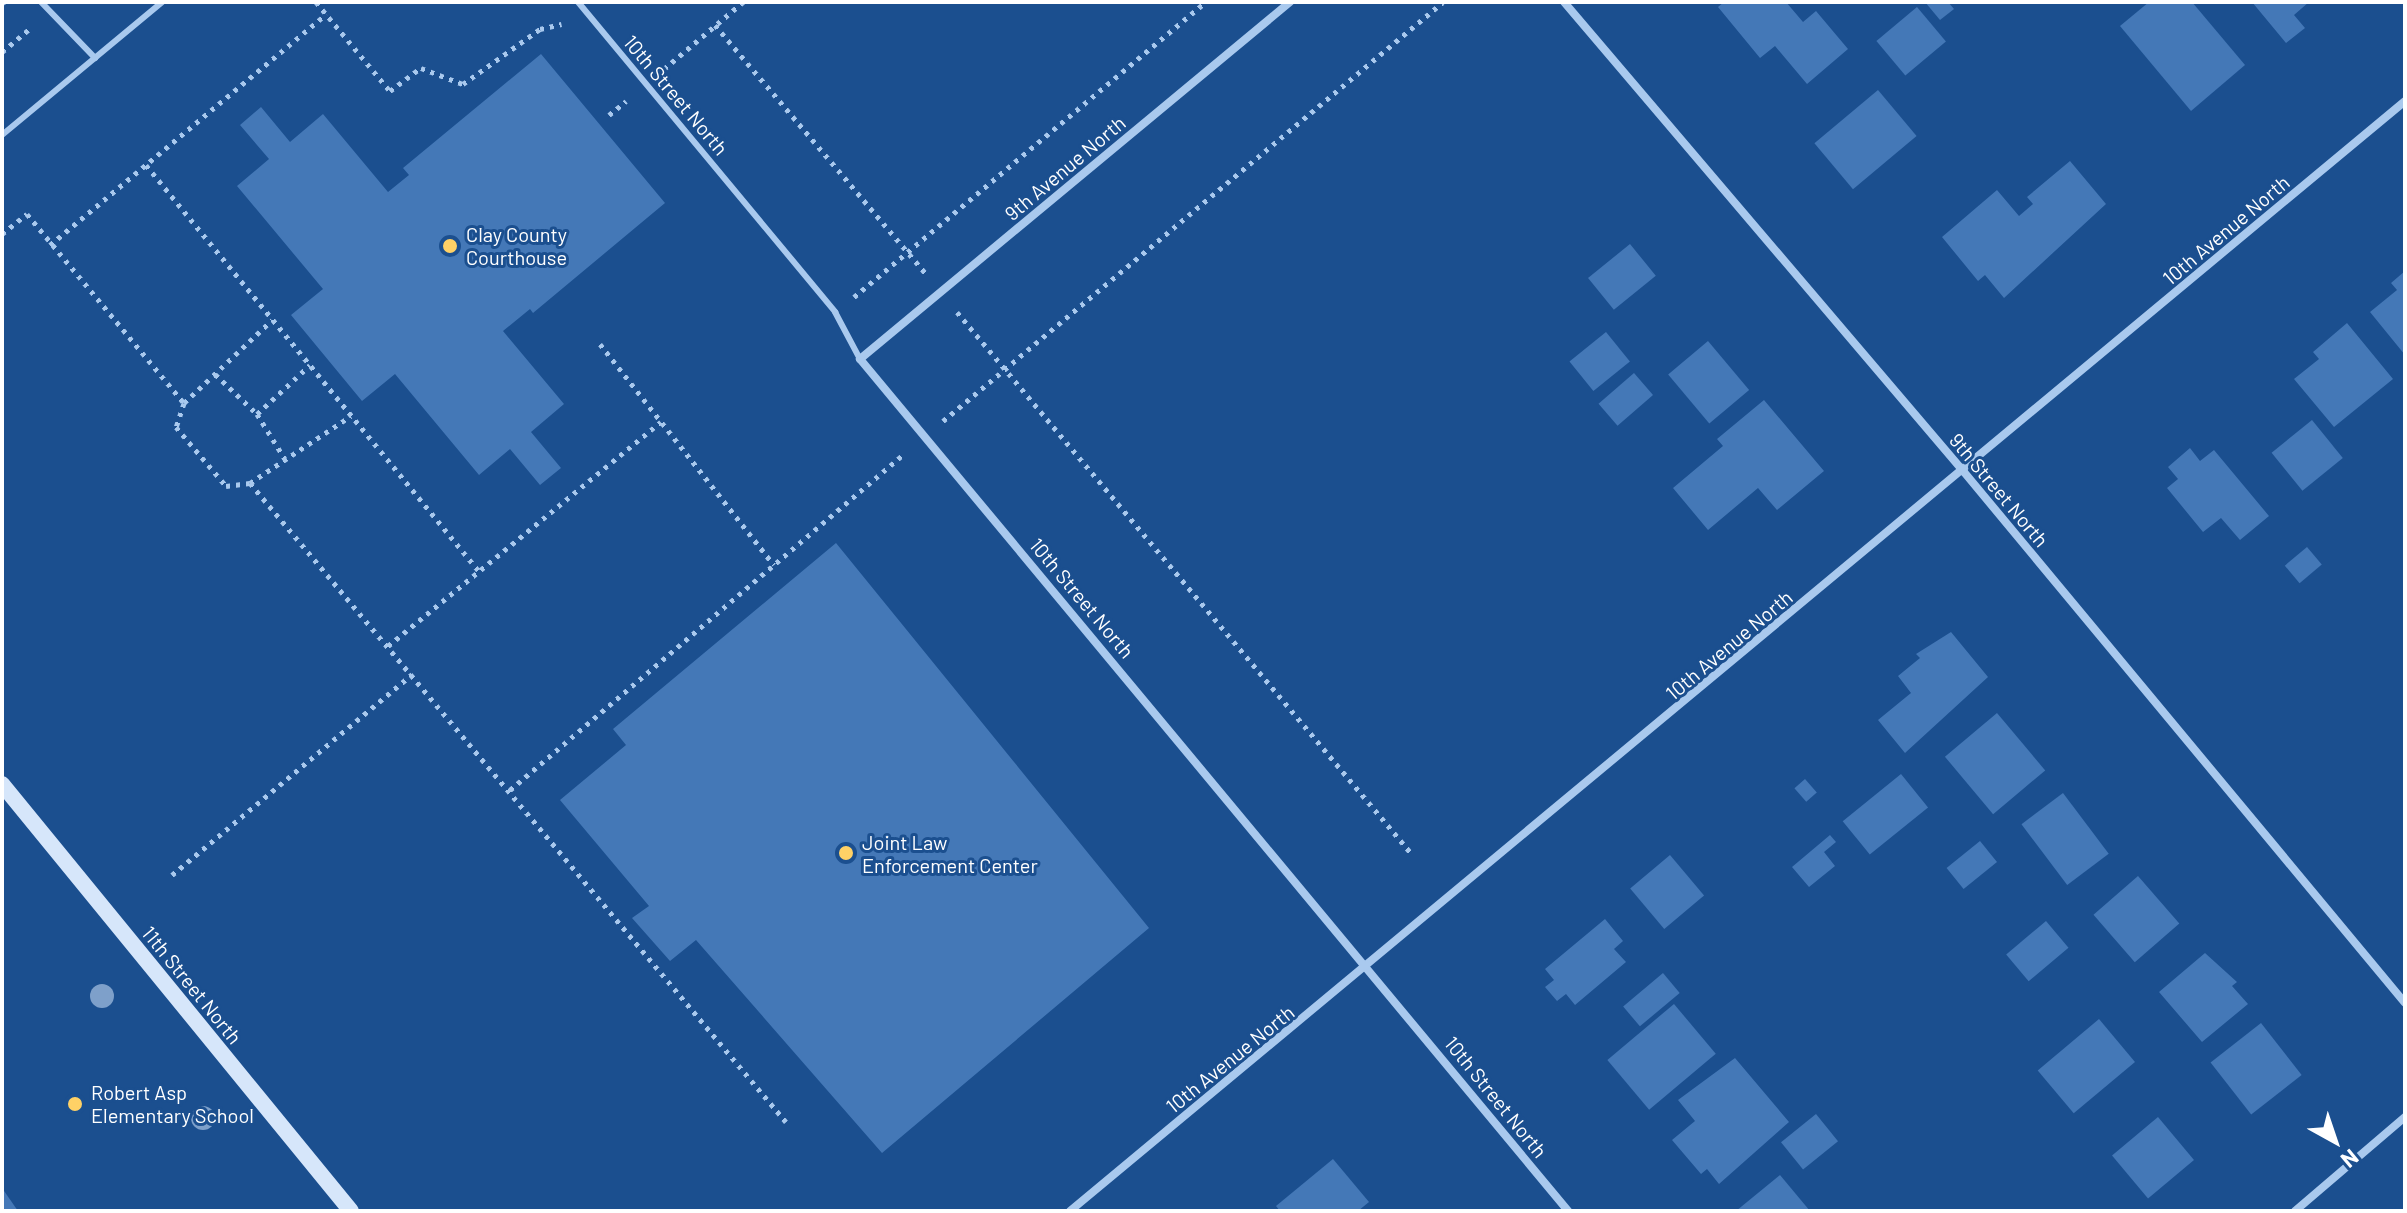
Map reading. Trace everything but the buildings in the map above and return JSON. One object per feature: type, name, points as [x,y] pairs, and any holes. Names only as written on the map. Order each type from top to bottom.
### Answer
[{"type":"street","name":"9th Avenue North","points":[[860,359],[1290,2]]},
{"type":"street","name":"9th Street North","points":[[1564,2],[1964,472],[2405,1003]]},
{"type":"street","name":"10th Avenue North","points":[[1070,1211],[1964,472],[2405,101]]},
{"type":"street","name":"10th Street North","points":[[860,359],[1369,965],[1568,1211]]},
{"type":"street","name":"11th Street North","points":[[2,784],[351,1211]]},
{"type":"street","points":[[2295,1211],[2405,1117]]},
{"type":"lane","points":[[41,2],[95,58]]},
{"type":"lane","points":[[2,135],[162,2]]},
{"type":"lane","name":"10th Street North","points":[[578,2],[835,312],[860,359]]},
{"type":"path","points":[[316,2],[390,91],[421,68],[463,84],[540,29],[560,24],[568,30]]},
{"type":"path","points":[[609,115],[743,2]]},
{"type":"path","points":[[835,312],[1206,2]]},
{"type":"path","points":[[510,790],[925,436],[1443,2]]},
{"type":"path","points":[[50,245],[326,14]]},
{"type":"path","points":[[715,25],[1411,853]]},
{"type":"path","points":[[619,89],[628,99]]},
{"type":"path","points":[[146,165],[478,570]]},
{"type":"path","points":[[2,234],[27,214],[184,403]]},
{"type":"path","points":[[272,320],[184,403],[176,427],[226,486],[250,483],[351,416]]},
{"type":"path","points":[[600,344],[774,565]]},
{"type":"path","points":[[257,414],[310,365]]},
{"type":"path","points":[[215,374],[257,414],[285,459]]},
{"type":"path","points":[[388,646],[661,422]]},
{"type":"path","points":[[250,483],[786,1122]]},
{"type":"path","points":[[172,875],[412,674]]},
{"type":"place","name":"Clay County Courthouse","points":[[450,246]]},
{"type":"place","name":"Joint Law Enforcement Center","points":[[846,853]]},
{"type":"place","name":"Robert Asp Elementary School","points":[[75,1104]]}]
